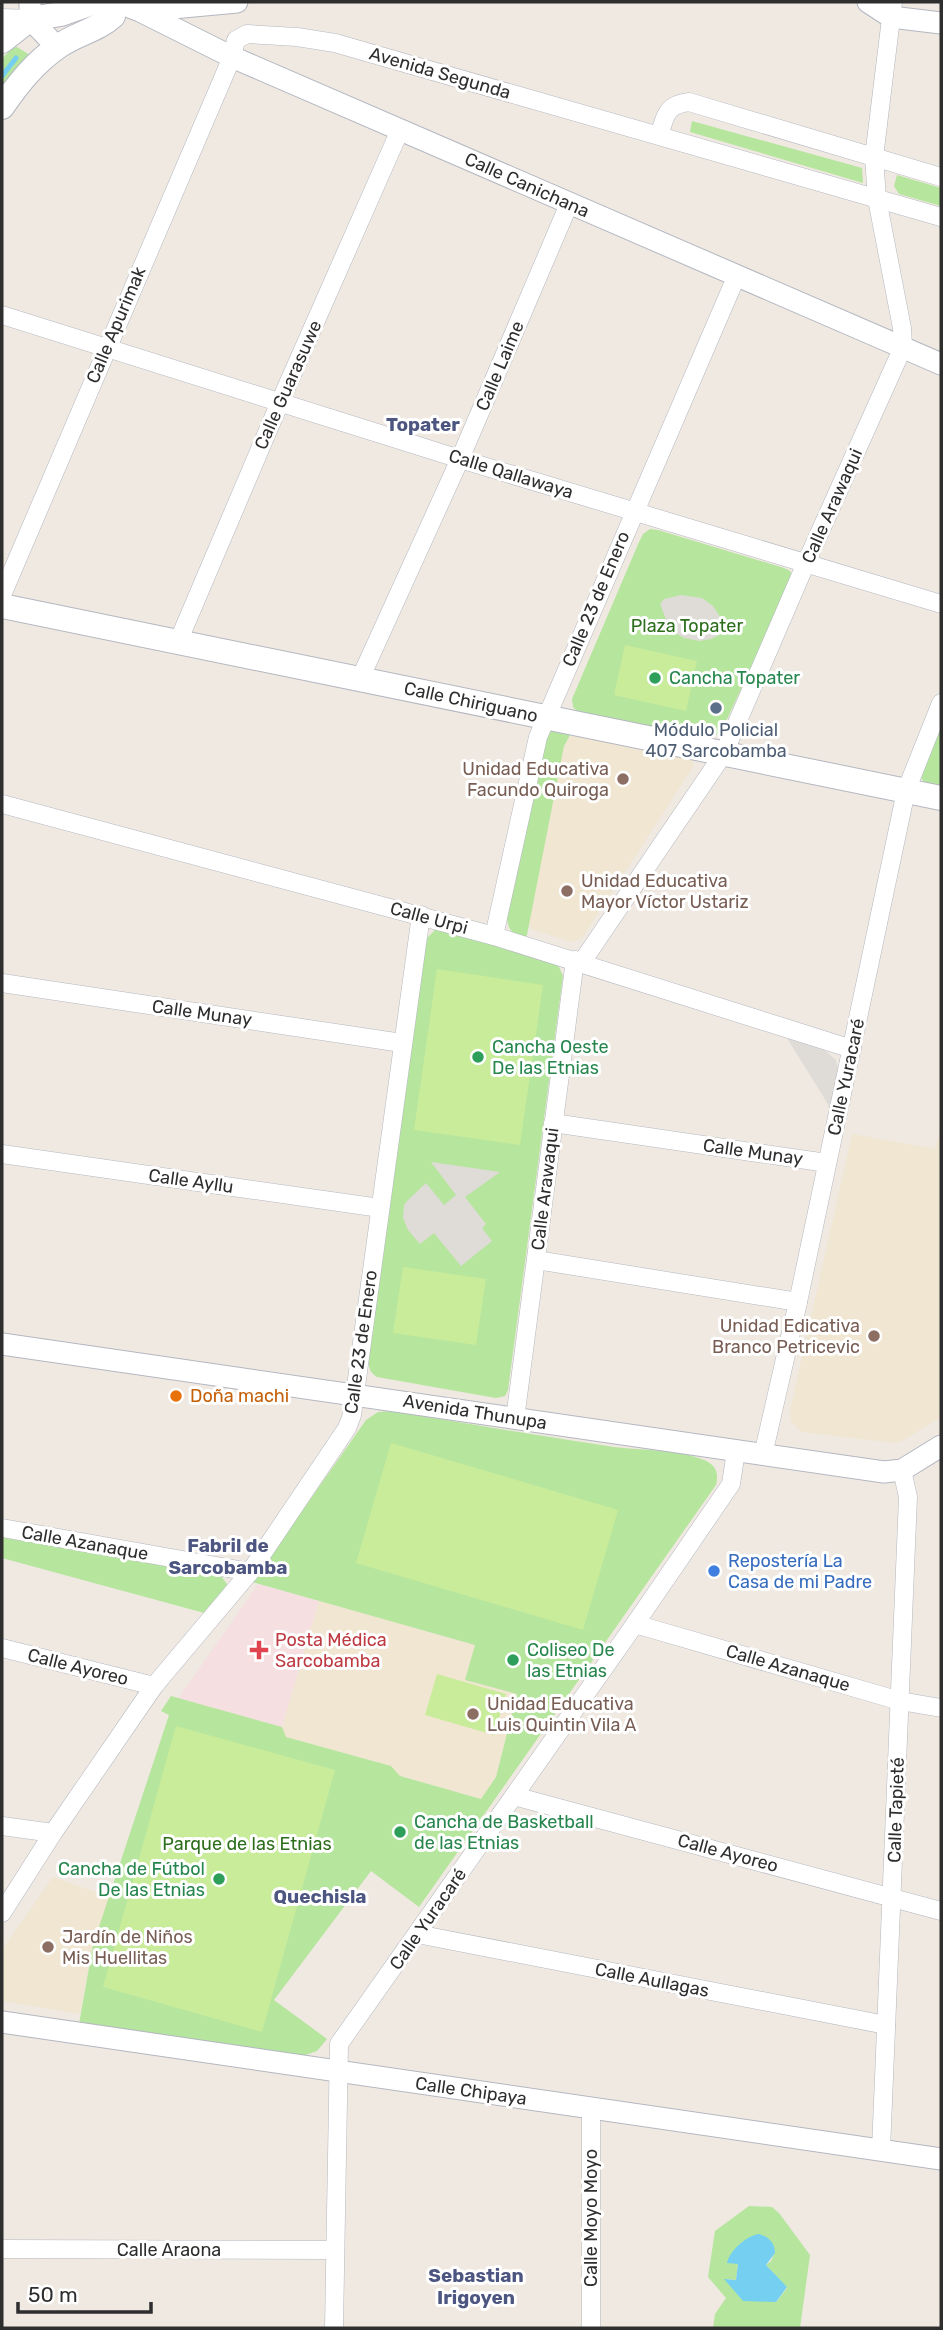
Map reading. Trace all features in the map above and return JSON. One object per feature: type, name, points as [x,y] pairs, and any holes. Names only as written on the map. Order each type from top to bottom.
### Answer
[{"type":"main road","points":[[2,41],[30,10],[61,14],[95,2]]},
{"type":"main road","points":[[2,107],[21,79],[57,47],[104,24],[113,16],[114,2]]},
{"type":"main road","name":"Calle Chiriguano","points":[[2,606],[941,798]]},
{"type":"street","name":"Calle Canichana","points":[[114,2],[141,11],[232,57],[941,364]]},
{"type":"street","points":[[141,11],[237,2]]},
{"type":"street","points":[[868,2],[941,23]]},
{"type":"street","points":[[892,9],[874,157],[877,199],[902,328],[903,347]]},
{"type":"street","points":[[2,18],[30,10],[57,47]]},
{"type":"street","name":"Avenida Segunda","points":[[232,57],[236,40],[247,34],[297,37],[335,43],[941,217]]},
{"type":"street","name":"Calle Apurimak","points":[[2,595],[232,57]]},
{"type":"street","points":[[659,135],[668,112],[676,104],[689,102],[941,177]]},
{"type":"street","name":"Calle Guarasuwe","points":[[178,642],[400,130]]},
{"type":"street","name":"Calle Laime","points":[[360,679],[460,459],[569,204]]},
{"type":"street","name":"Calle 23 de Enero","points":[[494,936],[538,737],[737,275]]},
{"type":"street","name":"Calle Qallawaya","points":[[2,315],[460,459],[941,604]]},
{"type":"street","name":"Calle Arawaqui","points":[[515,1419],[578,961],[724,753],[903,347]]},
{"type":"street","name":"Calle Yuracaré","points":[[763,1455],[906,791],[941,703]]},
{"type":"street","name":"Calle Urpi","points":[[2,804],[494,936],[852,1049]]},
{"type":"street","name":"Calle 23 de Enero","points":[[2,1913],[53,1833],[154,1686],[250,1572],[347,1428],[352,1415],[421,915]]},
{"type":"street","name":"Calle Munay","points":[[2,983],[402,1043]]},
{"type":"street","name":"Calle Munay","points":[[554,1123],[827,1163]]},
{"type":"street","name":"Calle Ayllu","points":[[2,1154],[380,1208]]},
{"type":"street","points":[[536,1261],[798,1302]]},
{"type":"street","name":"Avenida Thunupa","points":[[2,1344],[884,1472],[902,1470]]},
{"type":"street","points":[[902,1470],[941,1446]]},
{"type":"street","name":"Calle Yuracaré","points":[[334,2328],[339,2045],[731,1484],[736,1451]]},
{"type":"street","name":"Calle Tapieté","points":[[881,2150],[908,1497],[902,1470]]},
{"type":"street","name":"Calle Azanaque","points":[[2,1528],[250,1572]]},
{"type":"street","name":"Calle Azanaque","points":[[635,1624],[900,1701],[941,1708]]},
{"type":"street","name":"Calle Ayoreo","points":[[2,1648],[154,1686]]},
{"type":"street","name":"Calle Ayoreo","points":[[514,1796],[941,1911]]},
{"type":"street","points":[[2,1826],[53,1833]]},
{"type":"street","name":"Calle Aullagas","points":[[417,1934],[886,2025]]},
{"type":"street","name":"Calle Chipaya","points":[[2,2022],[941,2159]]},
{"type":"street","name":"Calle Moyo Moyo","points":[[591,2108],[591,2328]]},
{"type":"street","name":"Calle Araona","points":[[2,2249],[335,2250]]},
{"type":"shaded area","points":[[681,595],[702,598],[713,606],[725,632],[699,641],[677,634],[667,622],[660,604],[664,599]]},
{"type":"shaded area","points":[[575,734],[692,759],[693,767],[582,938],[572,942],[533,930],[528,924],[564,746]]},
{"type":"shaded area","points":[[785,1035],[823,1049],[836,1060],[839,1073],[831,1109]]},
{"type":"shaded area","name":"Unidad Edicativa Branco Petricevic","points":[[941,1129],[941,1417],[895,1443],[802,1432],[791,1422],[790,1411],[852,1134],[935,1149]]},
{"type":"shaded area","points":[[431,1162],[500,1172],[465,1197],[486,1224],[482,1228],[492,1241],[461,1266],[434,1233],[420,1244],[408,1230],[403,1218],[404,1205],[426,1183],[444,1205],[456,1195]]},
{"type":"shaded area","name":"Posta Médica Sarcobamba","points":[[258,1584],[319,1601],[282,1727],[178,1699]]},
{"type":"shaded area","points":[[319,1601],[475,1645],[517,1694],[496,1777],[481,1799],[400,1776],[391,1766],[286,1737],[282,1727]]},
{"type":"shaded area","name":"Jardín de Niños Mis Huellitas","points":[[53,1877],[110,1897],[93,1945],[80,2014],[2,2001],[2,1950]]},
{"type":"green space","points":[[17,47],[30,55],[2,93],[2,59],[12,48]]},
{"type":"green space","points":[[692,121],[862,168],[863,183],[690,132]]},
{"type":"green space","points":[[897,175],[941,188],[941,206],[899,194],[894,186]]},
{"type":"green space","name":"Plaza Topater","points":[[650,529],[784,568],[790,571],[793,577],[723,728],[718,734],[706,739],[577,711],[573,707],[572,699],[639,542],[643,534]]},
{"type":"green space","name":"Cancha Topater","points":[[625,645],[697,661],[686,711],[614,695]]},
{"type":"green space","points":[[941,723],[941,788],[926,785],[920,776]]},
{"type":"green space","points":[[574,728],[564,746],[526,940],[512,932],[507,917],[544,737],[551,730]]},
{"type":"green space","points":[[443,929],[552,961],[563,976],[508,1390],[505,1396],[496,1398],[377,1377],[371,1371],[368,1361],[426,939],[435,930]]},
{"type":"green space","name":"Cancha Oeste De las Etnias","points":[[437,969],[543,985],[520,1145],[414,1130]]},
{"type":"green space","points":[[403,1267],[486,1279],[476,1345],[393,1333]]},
{"type":"green space","name":"Parque de las Etnias","points":[[391,1411],[614,1447],[684,1454],[711,1464],[717,1473],[716,1485],[419,1907],[371,1871],[274,2000],[327,2039],[317,2051],[303,2056],[79,2024],[93,1945],[169,1715],[161,1711],[171,1696],[282,1727],[286,1737],[391,1766],[400,1776],[481,1799],[496,1777],[517,1694],[465,1680],[475,1645],[252,1582],[366,1420],[378,1412]]},
{"type":"green space","points":[[391,1443],[618,1510],[583,1630],[356,1563]]},
{"type":"green space","points":[[2,1537],[221,1576],[227,1584],[208,1614],[2,1558]]},
{"type":"green space","points":[[437,1674],[506,1694],[494,1735],[425,1715]]},
{"type":"green space","name":"Cancha de Fútbol De las Etnias","points":[[176,1726],[335,1770],[262,2032],[103,1987]]},
{"type":"green space","points":[[749,2206],[772,2207],[779,2213],[810,2255],[800,2328],[713,2328],[715,2314],[726,2298],[708,2277],[715,2231]],"holes":[[[775,2251],[766,2265],[787,2288],[776,2302],[762,2300],[726,2279],[736,2280],[738,2264]]]},
{"type":"water","points":[[759,2234],[771,2241],[775,2249],[766,2265],[787,2287],[776,2302],[743,2301],[724,2279],[736,2280],[738,2264],[727,2263],[729,2258],[744,2241]]},
{"type":"waterway","points":[[2,76],[16,58]]},
{"type":"place","name":"Cancha Topater","points":[[655,678]]},
{"type":"place","name":"Módulo Policial 407 Sarcobamba","points":[[716,708]]},
{"type":"place","name":"Unidad Educativa Facundo Quiroga","points":[[623,779]]},
{"type":"place","name":"Unidad Educativa Mayor Víctor Ustariz","points":[[567,891]]},
{"type":"place","name":"Cancha Oeste De las Etnias","points":[[478,1057]]},
{"type":"place","name":"Unidad Edicativa Branco Petricevic","points":[[874,1336]]},
{"type":"place","name":"Doña machi","points":[[176,1396]]},
{"type":"place","name":"Repostería La Casa de mi Padre","points":[[714,1571]]},
{"type":"place","name":"Posta Médica Sarcobamba","points":[[259,1650]]},
{"type":"place","name":"Coliseo De las Etnias","points":[[513,1660]]},
{"type":"place","name":"Unidad Educativa Luis Quintin Vila A","points":[[473,1714]]},
{"type":"place","name":"Cancha de Basketball de las Etnias","points":[[400,1832]]},
{"type":"place","name":"Cancha de Fútbol De las Etnias","points":[[219,1879]]},
{"type":"place","name":"Jardín de Niños Mis Huellitas","points":[[48,1947]]},
{"type":"district","name":"Topater","points":[[423,424]]},
{"type":"district","name":"Fabril de Sarcobamba","points":[[228,1556]]},
{"type":"district","name":"Quechisla","points":[[320,1896]]},
{"type":"district","name":"Sebastian Irigoyen","points":[[476,2286]]}]
